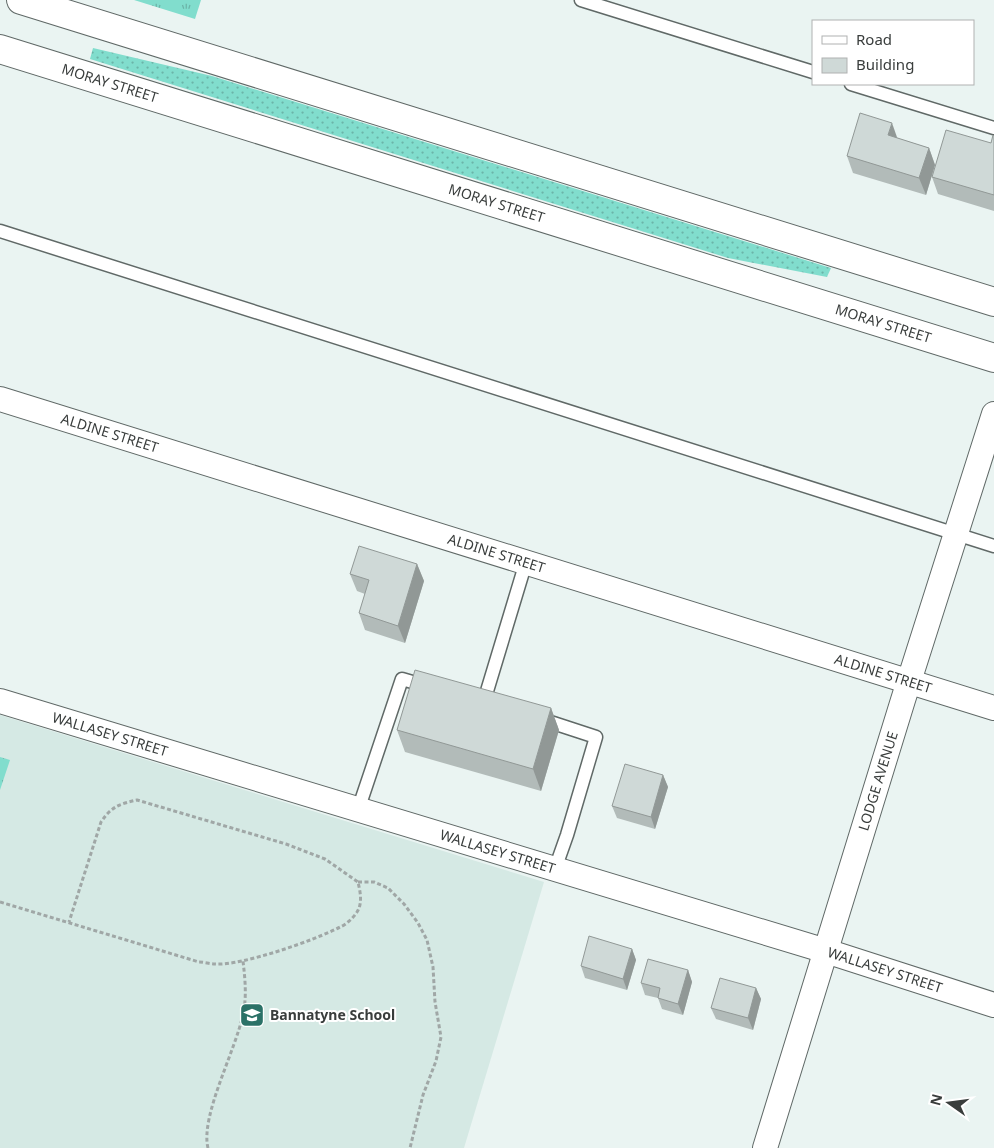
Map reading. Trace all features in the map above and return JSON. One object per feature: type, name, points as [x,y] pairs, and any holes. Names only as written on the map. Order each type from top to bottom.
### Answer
[{"type":"main road","points":[[21,0],[994,302]]},
{"type":"main road","name":"MORAY STREET","points":[[0,49],[994,358]]},
{"type":"street","name":"ALDINE STREET","points":[[0,399],[994,708]]},
{"type":"street","name":"LODGE AVENUE","points":[[765,1148],[994,414]]},
{"type":"street","name":"WALLASEY STREET","points":[[0,701],[826,951],[994,1005]]},
{"type":"lane","points":[[581,0],[812,72]]},
{"type":"lane","points":[[854,85],[994,128]]},
{"type":"lane","points":[[0,231],[994,546]]},
{"type":"lane","points":[[503,707],[480,700],[526,562]]},
{"type":"lane","points":[[358,810],[402,679],[438,689]]},
{"type":"lane","points":[[531,716],[596,737],[567,835],[554,869]]},
{"type":"path","points":[[69,922],[101,822],[108,812],[122,803],[137,800],[286,844],[325,859],[358,882],[374,882],[388,888],[404,904],[418,923],[427,940],[433,967],[435,1002],[441,1037],[436,1061],[423,1095],[410,1148]]},
{"type":"path","points":[[0,902],[200,962],[216,964],[243,960],[313,939],[343,926],[358,911],[361,897],[358,882]]},
{"type":"path","points":[[208,1148],[207,1128],[244,1013],[245,978],[243,960]]},
{"type":"shaded area","name":"Bannatyne School","points":[[0,715],[544,882],[464,1148],[0,1148]]},
{"type":"green space","points":[[134,0],[201,0],[195,19]]},
{"type":"green space","points":[[93,48],[212,76],[831,268],[827,277],[728,258],[90,59]]},
{"type":"green space","points":[[0,757],[10,760],[0,790]]},
{"type":"building","points":[[860,113],[892,123],[888,135],[929,148],[919,178],[847,156]]},
{"type":"building","points":[[946,130],[991,143],[994,136],[994,195],[932,177]]},
{"type":"building","points":[[359,546],[417,564],[398,626],[359,613],[369,580],[350,574]]},
{"type":"building","points":[[415,670],[551,708],[533,769],[397,730]]},
{"type":"building","points":[[625,764],[663,775],[651,817],[612,806]]},
{"type":"building","points":[[589,936],[632,949],[623,979],[581,966]]},
{"type":"building","points":[[648,959],[688,970],[678,1004],[658,998],[660,988],[641,983]]},
{"type":"building","points":[[720,978],[756,988],[748,1018],[711,1008]]},
{"type":"place","name":"Bannatyne School","points":[[252,1015]]}]
